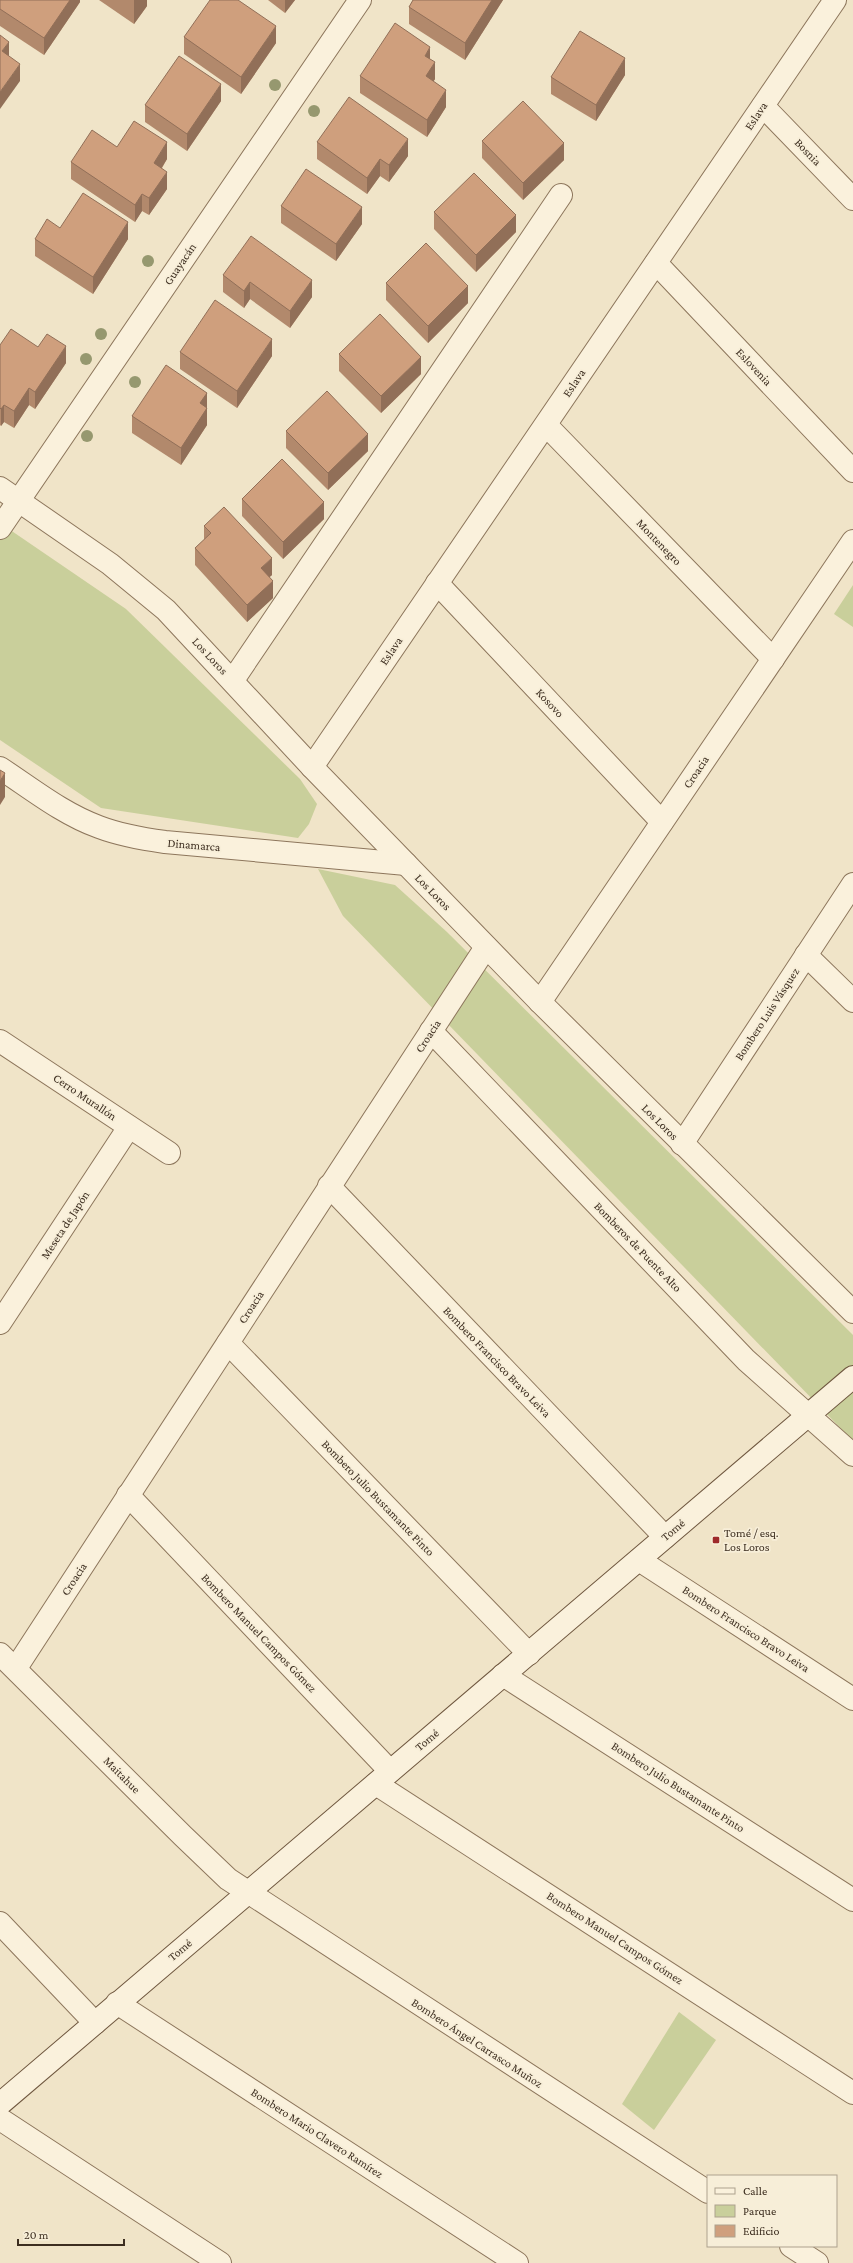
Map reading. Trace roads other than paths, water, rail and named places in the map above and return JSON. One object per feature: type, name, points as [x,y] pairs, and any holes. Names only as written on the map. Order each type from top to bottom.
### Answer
[{"type":"street","name":"Guayacán","points":[[0,528],[360,0]]},
{"type":"street","name":"Eslava","points":[[312,767],[835,0]]},
{"type":"street","name":"Bosnia","points":[[763,106],[853,199]]},
{"type":"street","points":[[233,680],[561,195]]},
{"type":"street","name":"Eslovenia","points":[[656,263],[853,471]]},
{"type":"street","name":"Montenegro","points":[[546,425],[773,659]]},
{"type":"street","name":"Los Loros","points":[[0,488],[139,586],[166,610],[233,680],[312,767],[486,947],[682,1144],[853,1312]]},
{"type":"street","name":"Croacia","points":[[540,1002],[853,541]]},
{"type":"street","name":"Kosovo","points":[[438,583],[662,822]]},
{"type":"street","name":"Dinamarca","points":[[0,768],[78,818],[100,828],[132,837],[165,842],[406,864]]},
{"type":"street","name":"Bombero Luis Vásquez","points":[[682,1144],[853,884]]},
{"type":"street","name":"Croacia","points":[[16,1668],[486,947]]},
{"type":"street","points":[[806,955],[853,1001]]},
{"type":"street","name":"Bomberos de Puente Alto","points":[[431,1031],[746,1360],[853,1455]]},
{"type":"street","name":"Cerro Murallón","points":[[0,1041],[169,1153]]},
{"type":"street","name":"Meseta de Japón","points":[[0,1323],[7,1296],[129,1127]]},
{"type":"street","name":"Bombero Francisco Bravo Leiva","points":[[330,1186],[665,1537]]},
{"type":"street","name":"Bombero Julio Bustamante Pinto","points":[[228,1342],[528,1654]]},
{"type":"street","name":"Tomé","points":[[0,2104],[853,1377]]},
{"type":"street","name":"Bombero Manuel Campos Gómez","points":[[128,1495],[383,1778],[853,2093]]},
{"type":"street","name":"Bombero Francisco Bravo Leiva","points":[[639,1560],[853,1699]]},
{"type":"street","name":"Maitahue","points":[[0,1654],[16,1668],[211,1865],[247,1893]]},
{"type":"street","name":"Bombero Julio Bustamante Pinto","points":[[504,1675],[853,1900]]},
{"type":"street","name":"Bombero Ángel Carrasco Muñoz","points":[[247,1893],[707,2191]]},
{"type":"street","points":[[0,1923],[95,2023]]},
{"type":"street","name":"Bombero Mario Clavero Ramírez","points":[[118,2003],[517,2263]]},
{"type":"street","points":[[0,2119],[220,2263]]},
{"type":"street","points":[[792,2247],[817,2263]]},
{"type":"place","name":"Tomé / esq. Los Loros","points":[[716,1540]]}]
